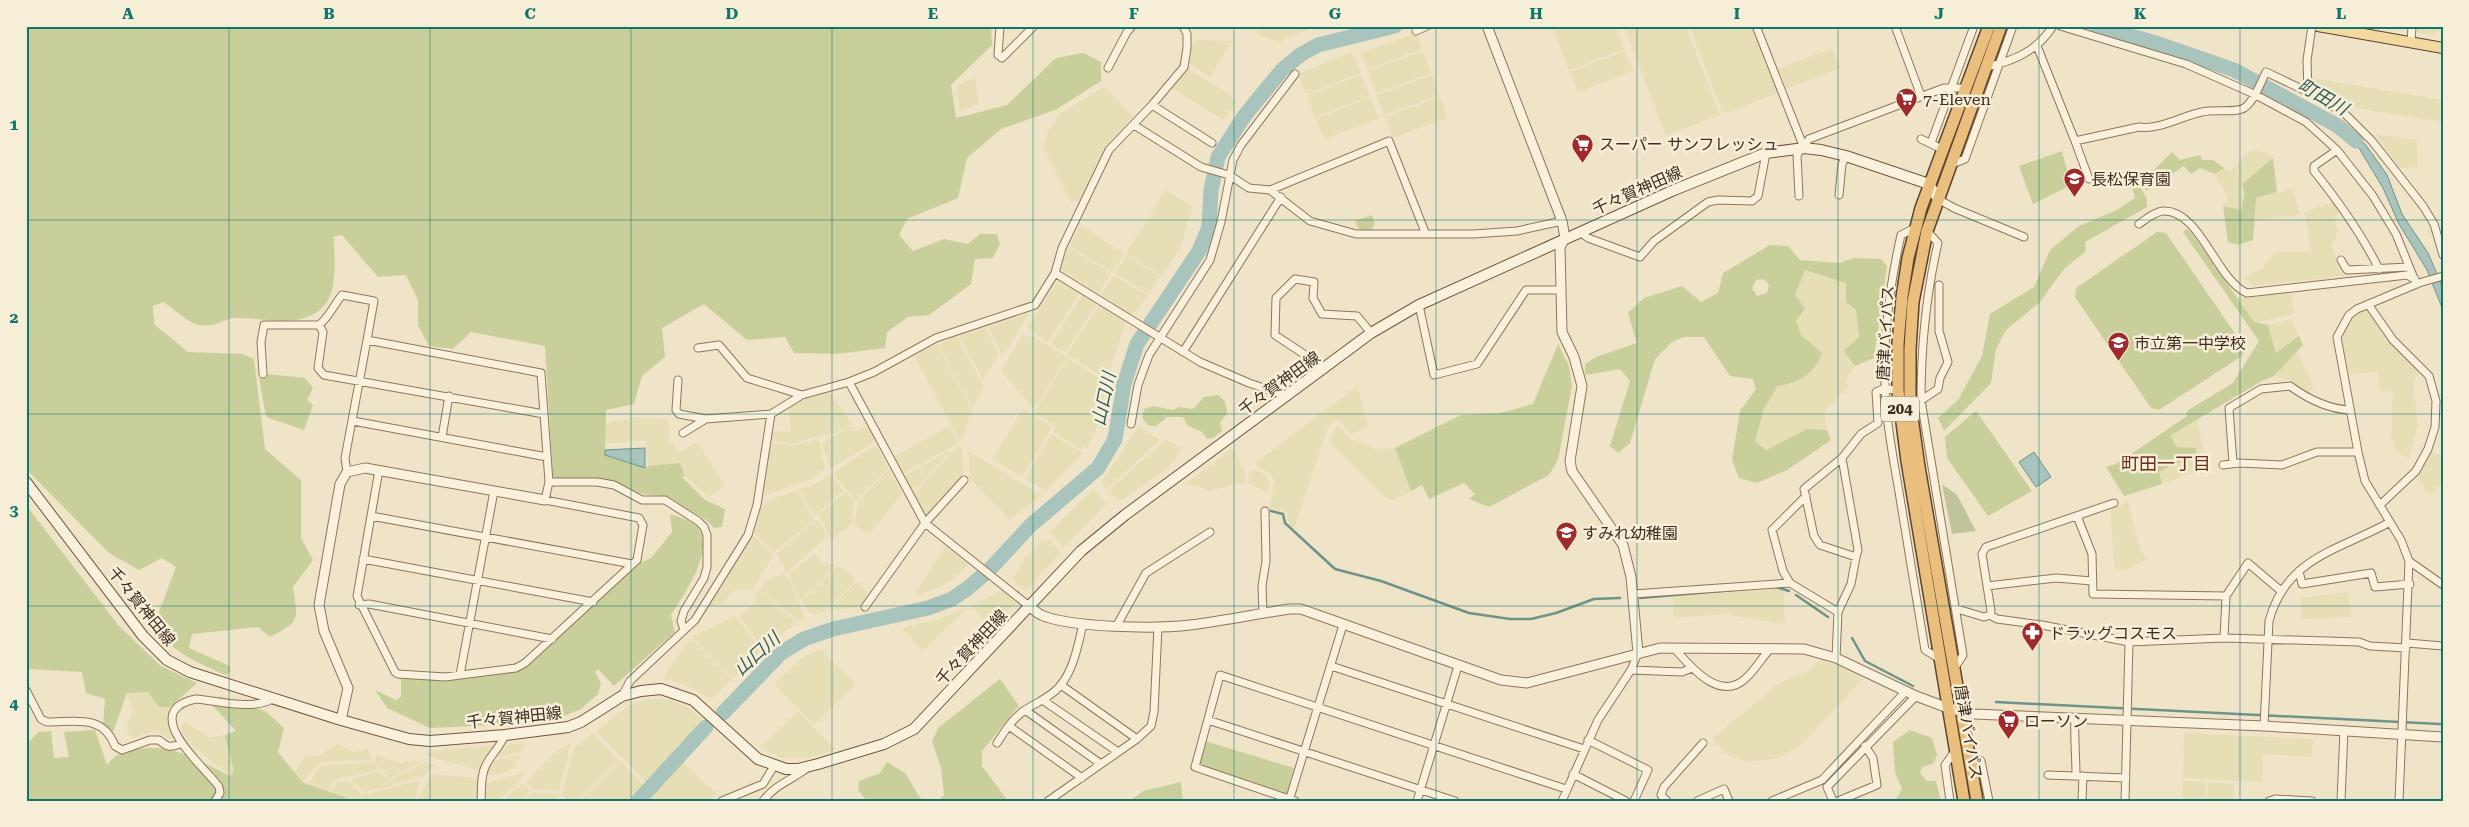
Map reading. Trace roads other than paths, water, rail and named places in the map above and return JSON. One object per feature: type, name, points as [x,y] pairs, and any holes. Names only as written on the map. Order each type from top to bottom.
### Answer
[{"type":"highway","name":"唐津バイパス","points":[[1964,801],[1907,461],[1898,391],[1898,344],[1902,297],[1915,228],[1942,148],[1989,26]]},
{"type":"highway","name":"唐津バイパス","points":[[1977,801],[1941,597],[1910,349],[1913,302],[1927,231],[2001,26]]},
{"type":"main road","points":[[2318,26],[2443,48]]},
{"type":"main road","name":"千々賀神田線","points":[[26,482],[143,636],[167,660],[190,672],[341,720],[409,739],[430,741],[505,735],[568,727],[581,722],[622,696],[660,689],[693,700],[758,759],[774,766],[798,769],[884,744],[914,729],[1081,552],[1125,515],[1371,333],[1419,305],[1565,238],[1766,153],[1804,148],[1821,150],[1846,156],[1929,184]]},
{"type":"main road","points":[[1929,184],[1938,199]]},
{"type":"street","points":[[1000,26],[998,55],[1002,58],[1034,26]]},
{"type":"street","points":[[1108,68],[1132,26]]},
{"type":"street","points":[[678,380],[676,410],[679,414],[706,419],[771,414],[802,395],[849,382],[874,372],[936,338],[1036,304],[1055,273],[1062,248],[1109,150],[1134,125],[1184,67],[1188,48],[1187,34],[1183,26]]},
{"type":"street","points":[[1416,31],[1427,26]]},
{"type":"street","points":[[1487,26],[1562,221],[1565,238],[1560,247],[1562,332],[1574,356],[1582,386],[1570,461],[1572,471],[1623,545],[1633,594],[1638,653],[1631,670],[1598,720],[1562,801]]},
{"type":"street","points":[[1756,26],[1804,148]]},
{"type":"street","points":[[1895,26],[1921,96]]},
{"type":"street","points":[[1931,143],[1974,26]]},
{"type":"street","points":[[1952,164],[1965,159],[2013,26]]},
{"type":"street","points":[[1986,67],[2021,56],[2037,46],[2053,26]]},
{"type":"street","points":[[2060,26],[2186,64],[2254,94],[2306,122],[2338,150],[2386,216],[2413,276],[2419,283]]},
{"type":"street","points":[[2308,92],[2307,60],[2312,26]]},
{"type":"street","points":[[2411,42],[2412,26]]},
{"type":"street","points":[[2037,46],[2089,179]]},
{"type":"street","points":[[2074,141],[2139,127],[2149,128],[2204,111],[2226,109],[2240,111],[2247,107],[2266,72],[2308,92],[2346,114],[2372,141],[2423,206],[2434,224],[2443,255]]},
{"type":"street","points":[[1131,424],[1138,385],[1149,355],[1210,260],[1221,222],[1229,175],[1241,145],[1295,74]]},
{"type":"street","points":[[1799,196],[1797,155],[1809,139],[1921,96],[1952,87],[1965,88]]},
{"type":"street","points":[[1152,105],[1212,143]]},
{"type":"street","points":[[1134,125],[1201,168],[1229,175],[1249,188],[1270,190],[1310,221],[1356,234],[1425,232],[1473,234],[1517,231],[1562,221]]},
{"type":"street","points":[[1922,139],[1942,148]]},
{"type":"street","points":[[1270,190],[1390,141],[1425,232]]},
{"type":"street","points":[[2338,150],[2314,166],[2314,172],[2340,204],[2366,243],[2379,269]]},
{"type":"street","points":[[1580,232],[1588,238],[1640,258],[1654,241],[1708,202],[1718,200],[1752,201],[1758,196],[1766,153]]},
{"type":"street","points":[[1839,196],[1842,164],[1846,156]]},
{"type":"street","points":[[1183,352],[1281,197]]},
{"type":"street","points":[[1938,199],[1954,208],[2024,237]]},
{"type":"street","points":[[2139,224],[2162,211],[2173,213],[2184,219],[2193,228],[2234,285],[2247,293],[2413,276]]},
{"type":"street","points":[[1915,228],[1901,234],[1896,256],[1889,298],[1885,347],[1885,388],[1894,459],[1925,650],[1940,659]]},
{"type":"street","points":[[2341,260],[2347,270],[2409,267]]},
{"type":"street","points":[[1055,273],[1183,352],[1249,383],[1286,396]]},
{"type":"street","points":[[2400,801],[2410,584],[2409,561],[2401,540],[2366,480],[2358,452],[2338,337],[2349,314],[2419,283],[2443,276]]},
{"type":"street","points":[[1325,368],[1275,335],[1276,298],[1295,279],[1314,282],[1313,298],[1322,314],[1357,316],[1371,333]]},
{"type":"street","points":[[1939,285],[1939,331],[1948,362],[1940,378],[1938,389],[1916,402],[1957,609],[1963,655],[1953,669]]},
{"type":"street","points":[[1419,305],[1434,375],[1477,364],[1526,290],[1560,290]]},
{"type":"street","points":[[262,374],[261,342],[264,325],[319,325],[327,319],[331,309],[342,295],[374,301],[361,380],[345,458],[347,472],[340,484],[319,605],[324,631],[348,688],[341,720]]},
{"type":"street","points":[[2368,304],[2393,340],[2429,376],[2436,401],[2435,427],[2428,449],[2416,470],[2380,505]]},
{"type":"street","points":[[319,325],[323,332],[318,368],[324,375],[361,380],[544,414]]},
{"type":"street","points":[[368,340],[541,373],[549,482],[545,500]]},
{"type":"street","points":[[698,348],[719,345],[747,378],[802,395]]},
{"type":"street","points":[[849,382],[925,523],[1039,614],[1049,618],[1083,624],[1158,627],[1188,625],[1289,609],[1300,609],[1501,680],[1527,682],[1638,653],[1674,648],[1804,649],[1836,658],[1916,696],[1960,712],[1974,714],[2127,720],[2264,718],[2344,730],[2443,736]]},
{"type":"street","points":[[2233,463],[2229,408],[2261,389],[2290,386],[2326,406],[2350,410]]},
{"type":"street","points":[[1856,557],[1820,545],[1814,536],[1804,489],[1842,458],[1862,434],[1878,423],[1876,392],[1885,388],[1898,391]]},
{"type":"street","points":[[442,437],[449,396]]},
{"type":"street","points":[[622,696],[630,681],[684,630],[704,607],[748,535],[756,505],[771,414]]},
{"type":"street","points":[[683,433],[706,419]]},
{"type":"street","points":[[353,421],[547,457]]},
{"type":"street","points":[[2223,465],[2233,463],[2282,465],[2317,452],[2358,452]]},
{"type":"street","points":[[1836,658],[1838,612],[1851,584],[1858,550],[1842,458]]},
{"type":"street","points":[[347,472],[365,468],[379,470],[639,518],[643,525],[637,560],[552,639],[525,663],[516,668],[445,676],[395,672],[356,596],[379,470]]},
{"type":"street","points":[[865,607],[925,523],[964,480]]},
{"type":"street","points":[[549,482],[597,482],[614,485],[642,500],[665,500],[704,527],[707,535],[707,568],[704,578],[684,611],[681,621],[684,630]]},
{"type":"street","points":[[460,675],[494,491]]},
{"type":"street","points":[[1806,496],[1772,530],[1783,571],[1790,583],[1838,612]]},
{"type":"street","points":[[1990,615],[1992,611],[1982,554],[1986,547],[2114,503]]},
{"type":"street","points":[[1262,613],[1262,586],[1266,561],[1265,512]]},
{"type":"street","points":[[371,516],[632,564]]},
{"type":"street","points":[[2077,516],[2092,554],[2093,594],[2226,596]]},
{"type":"street","points":[[2264,718],[2268,638],[2273,606],[2281,591],[2299,571],[2327,551],[2370,533],[2390,522]]},
{"type":"street","points":[[1117,625],[1146,573],[1210,532]]},
{"type":"street","points":[[363,559],[593,602]]},
{"type":"street","points":[[2409,561],[2443,585]]},
{"type":"street","points":[[2224,638],[2226,596],[2248,563],[2281,591]]},
{"type":"street","points":[[2299,571],[2302,584],[2371,574],[2375,587],[2410,584]]},
{"type":"street","points":[[1987,586],[2056,578],[2092,581]]},
{"type":"street","points":[[1633,594],[1790,583]]},
{"type":"street","points":[[1941,597],[1954,596]]},
{"type":"street","points":[[360,605],[369,604],[552,639]]},
{"type":"street","points":[[1957,609],[1984,616],[1990,615],[1997,619],[2042,625],[2129,642],[2268,638],[2349,641],[2370,646],[2443,646]]},
{"type":"street","points":[[997,743],[1009,726],[1025,710],[1044,701],[1061,686],[1074,660],[1083,624]]},
{"type":"street","points":[[1343,625],[1331,666],[1318,707],[1304,751],[1291,800],[1195,767],[1220,675],[1318,707],[1434,745],[1566,789]]},
{"type":"street","points":[[1048,801],[1137,739],[1151,726],[1154,712],[1158,627]]},
{"type":"street","points":[[2126,801],[2129,642]]},
{"type":"street","points":[[1674,648],[1692,668],[1718,686],[1738,684],[1747,678],[1771,648]]},
{"type":"street","points":[[1331,666],[1584,749]]},
{"type":"street","points":[[1416,801],[1458,666]]},
{"type":"street","points":[[1631,670],[1682,672],[1692,668]]},
{"type":"street","points":[[1061,686],[1137,739]]},
{"type":"street","points":[[26,690],[41,719],[46,722],[93,721],[110,734],[115,746],[122,750],[150,740],[159,740],[166,746],[173,747],[180,744]]},
{"type":"street","points":[[1772,801],[1822,780],[1906,691]]},
{"type":"street","points":[[1832,801],[1827,786],[1916,696]]},
{"type":"street","points":[[215,801],[220,793],[219,787],[180,744],[173,723],[173,715],[177,708],[187,700],[196,699],[254,704],[265,703],[274,698]]},
{"type":"street","points":[[1044,701],[1118,752]]},
{"type":"street","points":[[1025,710],[1101,764]]},
{"type":"street","points":[[2075,718],[2082,801]]},
{"type":"street","points":[[1208,720],[1455,801]]},
{"type":"street","points":[[1009,726],[1082,778]]},
{"type":"street","points":[[2341,801],[2344,730]]},
{"type":"street","points":[[481,801],[482,777],[486,765],[502,744],[505,735]]},
{"type":"street","points":[[1588,740],[1648,770],[1634,801]]},
{"type":"street","points":[[1667,801],[1661,795],[1664,787],[1703,743]]},
{"type":"street","points":[[1838,801],[1877,785],[1873,758],[1866,746]]},
{"type":"street","points":[[1950,801],[1945,765],[1955,751]]},
{"type":"street","points":[[1968,752],[1982,761],[1988,801]]},
{"type":"street","points":[[722,801],[762,784],[774,766]]},
{"type":"street","points":[[763,801],[778,784],[792,779],[808,767]]},
{"type":"street","points":[[1573,774],[1626,801]]},
{"type":"street","points":[[2048,775],[2126,778]]},
{"type":"street","points":[[1697,801],[1724,789],[1729,801]]},
{"type":"street","points":[[2269,801],[2275,799],[2312,801]]},
{"type":"water","points":[[2338,125],[2365,144],[2387,175],[2402,214],[2428,253],[2441,283],[2443,310],[2427,270],[2399,224],[2383,188],[2359,148]]},
{"type":"water","points":[[645,448],[645,468],[605,455],[605,450]]},
{"type":"water","points":[[2034,452],[2051,477],[2036,487],[2019,462]]},
{"type":"waterway","name":"山口川","points":[[723,713],[781,653],[804,639],[833,629],[928,608],[952,599],[990,569],[1031,525],[1098,468],[1115,439],[1124,384],[1137,344],[1199,251],[1209,227],[1211,190],[1218,157],[1245,115],[1282,70],[1300,55],[1318,45],[1395,26]]},
{"type":"waterway","name":"町田川","points":[[2096,26],[2159,44],[2234,70],[2338,126],[2356,141]]},
{"type":"waterway","points":[[2128,35],[2130,26]]},
{"type":"waterway","points":[[1271,511],[1283,514],[1285,523],[1335,569],[1381,581],[1469,613],[1510,619],[1531,619],[1556,613],[1594,599],[1620,598]]},
{"type":"waterway","points":[[1776,587],[1789,591]]},
{"type":"waterway","points":[[1640,598],[1733,590]]},
{"type":"waterway","points":[[1796,595],[1828,617]]},
{"type":"waterway","points":[[1852,638],[1865,661],[1913,686]]},
{"type":"waterway","points":[[1996,702],[2440,724]]},
{"type":"waterway","name":"山口川","points":[[638,801],[706,727]]},
{"type":"place","name":"7-Eleven","points":[[1907,118]]},
{"type":"place","name":"スーパー サンフレッシュ","points":[[1583,163]]},
{"type":"place","name":"長松保育園","points":[[2075,198]]},
{"type":"place","name":"市立第一中学校","points":[[2118,362]]},
{"type":"place","name":"すみれ幼稚園","points":[[1566,552]]},
{"type":"place","name":"ドラッグコスモス","points":[[2033,652]]},
{"type":"place","name":"ローソン","points":[[2008,740]]},
{"type":"district","name":"町田一丁目","points":[[2166,464]]}]
